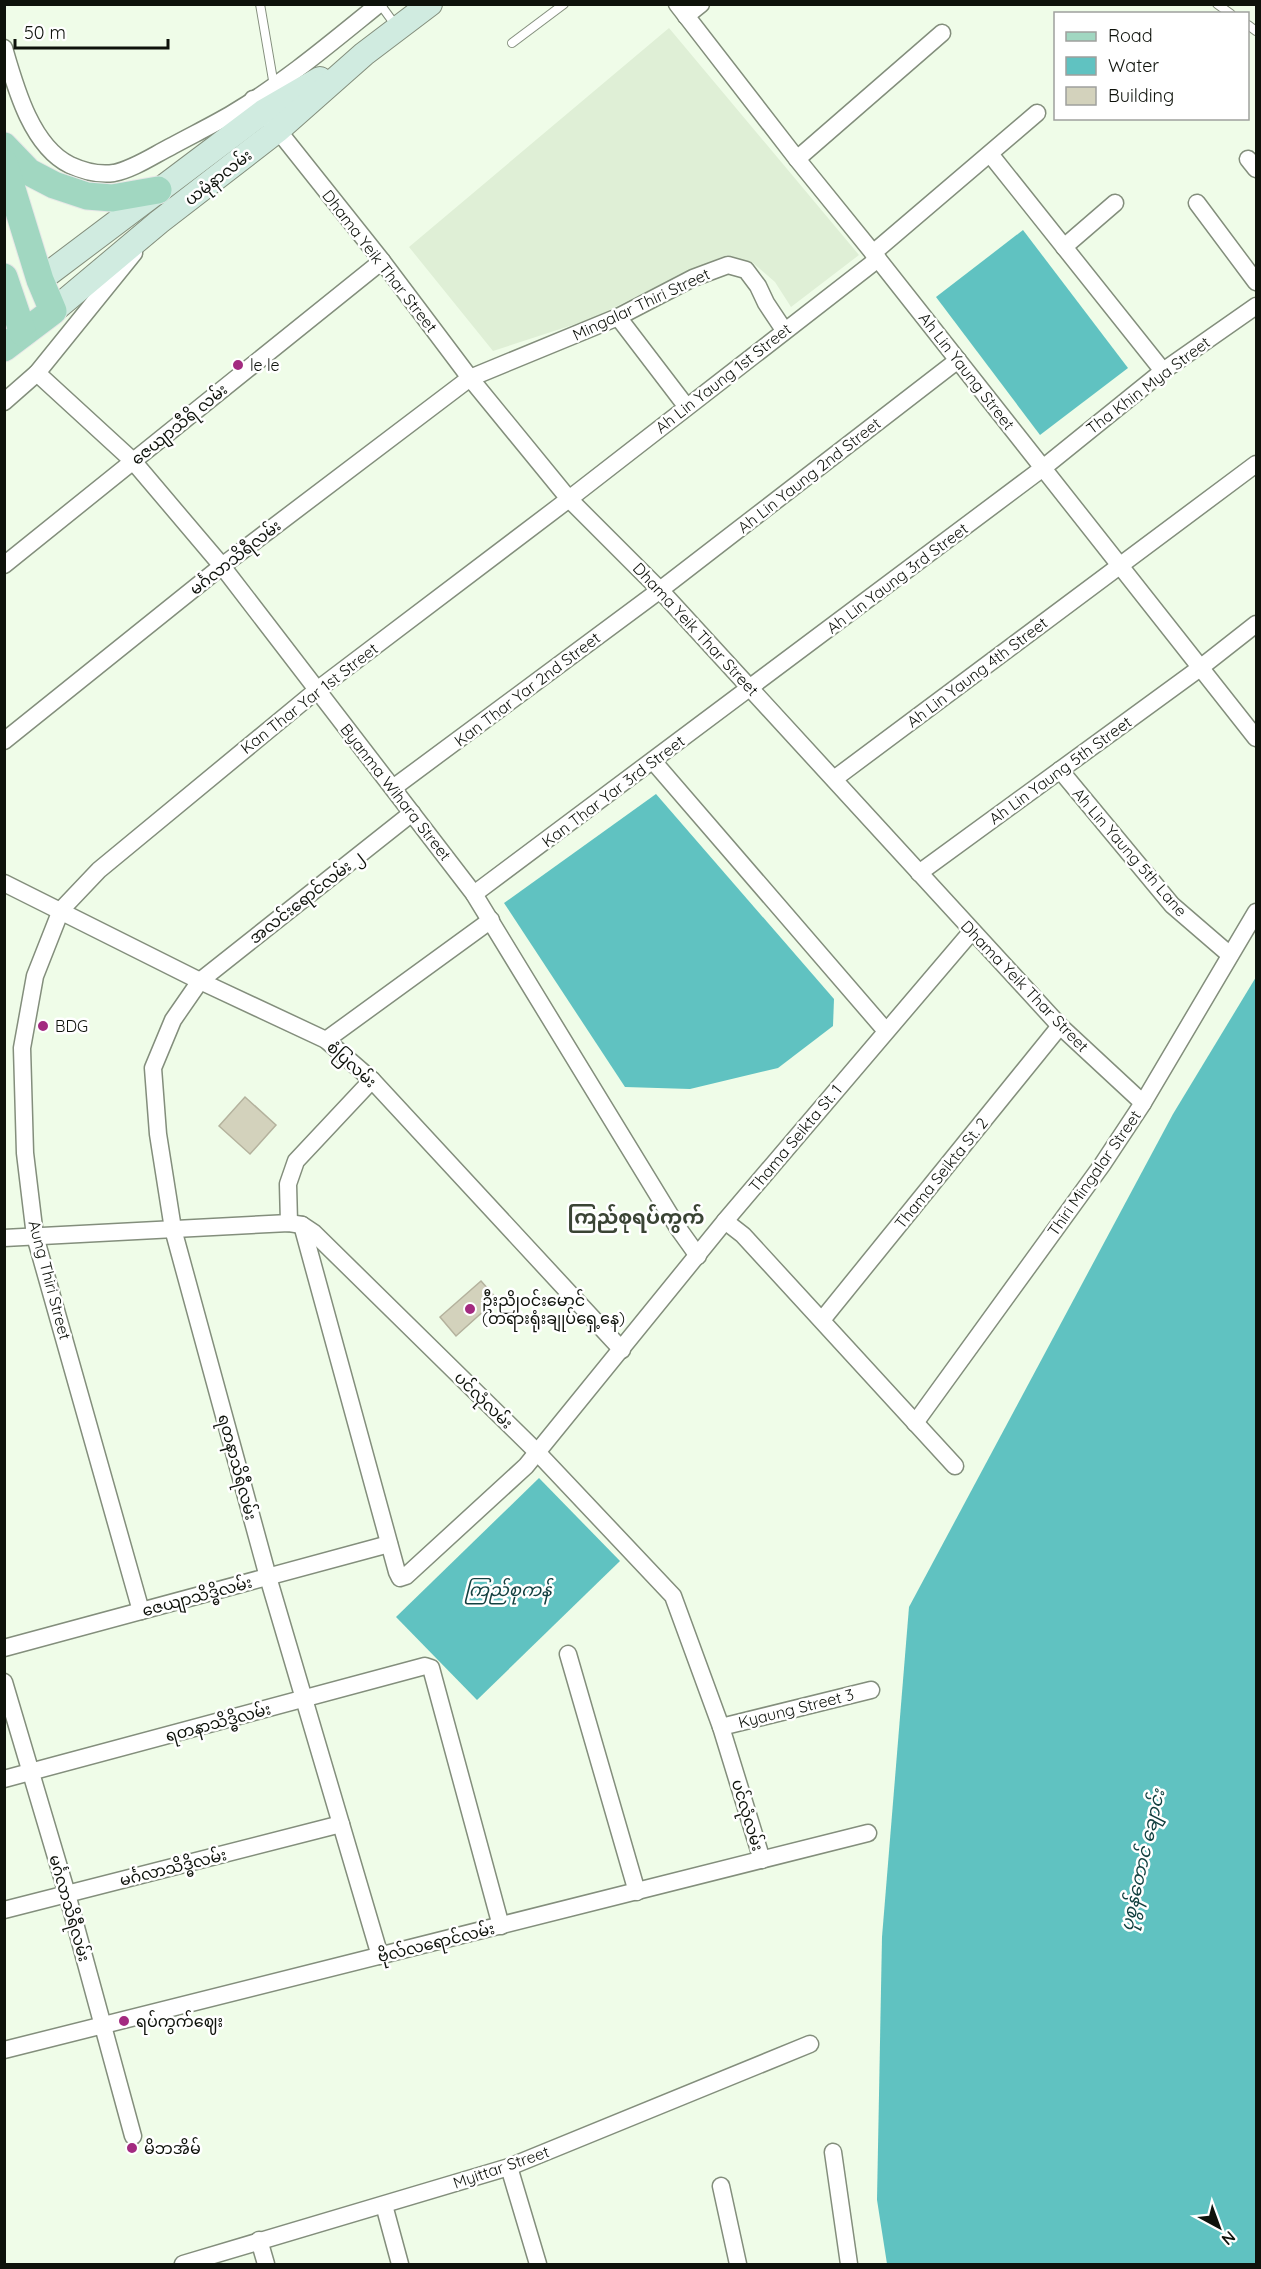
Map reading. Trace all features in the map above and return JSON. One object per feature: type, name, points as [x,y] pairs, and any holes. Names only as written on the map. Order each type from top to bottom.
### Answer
[{"type":"main road","points":[[14,340],[7,297],[40,280],[158,190],[265,114],[364,54],[430,4]]},
{"type":"main road","name":"ယမုံနာလမ်း","points":[[14,340],[159,222],[265,114]]},
{"type":"main road","points":[[4,146],[29,172],[77,194],[112,198],[158,190]]},
{"type":"main road","points":[[4,163],[40,280],[52,311]]},
{"type":"street","points":[[4,48],[24,106],[39,135],[56,156],[69,165],[92,172],[114,173],[223,119],[265,114],[274,86],[380,4]]},
{"type":"street","points":[[682,10],[701,4]]},
{"type":"street","name":"Ah Lin Yaung Street","points":[[682,10],[797,159],[1257,738]]},
{"type":"street","points":[[797,159],[942,33]]},
{"type":"street","name":"Ah Lin Yaung 1st Street","points":[[569,499],[875,256],[1037,113]]},
{"type":"street","name":"Dhama Yeik Thar Street","points":[[265,114],[382,261],[470,378],[569,499],[660,590],[752,688],[1060,1026],[1143,1103]]},
{"type":"street","points":[[990,154],[1162,371]]},
{"type":"street","points":[[1064,247],[1115,202]]},
{"type":"street","points":[[1197,203],[1257,282]]},
{"type":"street","points":[[4,402],[37,373],[159,222]]},
{"type":"street","name":"ဇေယျာသီရိ လမ်း","points":[[4,565],[382,261]]},
{"type":"street","name":"Mingalar Thiri Street","points":[[470,378],[618,317],[693,278],[728,265],[746,270],[784,330]]},
{"type":"street","name":"Tha Khin Mya Street","points":[[1043,468],[1162,371],[1257,306]]},
{"type":"street","points":[[618,317],[686,406]]},
{"type":"street","name":"Ah Lin Yaung 2nd Street","points":[[660,590],[958,360]]},
{"type":"street","name":"Byanma Wihara Street","points":[[37,373],[133,461],[222,566],[474,894],[672,1218],[698,1256]]},
{"type":"street","name":"မင်္ဂလာသိရီလမ်း","points":[[4,741],[222,566],[470,378]]},
{"type":"street","name":"Ah Lin Yaung 4th Street","points":[[834,779],[1257,464]]},
{"type":"street","name":"Ah Lin Yaung 3rd Street","points":[[752,688],[1043,468]]},
{"type":"street","name":"Kan Thar Yar 1st Street","points":[[61,910],[99,870],[318,690],[569,499]]},
{"type":"street","name":"Kan Thar Yar 2nd Street","points":[[393,788],[660,590]]},
{"type":"street","name":"Ah Lin Yaung 5th Street","points":[[919,873],[1257,624]]},
{"type":"street","name":"Kan Thar Yar 3rd Street","points":[[474,894],[752,688]]},
{"type":"street","points":[[653,761],[886,1031]]},
{"type":"street","name":"Ah Lin Yaung 5th Lane","points":[[1060,770],[1172,905],[1230,955]]},
{"type":"street","name":"အလင်းရောင်လမ်း ၂","points":[[200,981],[412,813]]},
{"type":"street","name":"စံပြလမ်း","points":[[4,883],[200,981],[326,1040],[372,1080],[622,1350]]},
{"type":"street","name":"Aung Thiri Street","points":[[61,910],[35,976],[22,1048],[25,1153],[35,1236],[141,1611]]},
{"type":"street","name":"Thiri Mingalar Street","points":[[915,1423],[1102,1165],[1143,1103],[1257,912]]},
{"type":"street","points":[[326,1040],[491,920]]},
{"type":"street","name":"Thama Seikta St. 1","points":[[389,1544],[400,1578],[406,1576],[526,1466],[725,1221],[972,931]]},
{"type":"street","name":"ရတနာသိရီလမ်း","points":[[200,981],[173,1020],[153,1068],[158,1134],[173,1229],[268,1577],[380,1956]]},
{"type":"street","name":"Thama Seikta St. 2","points":[[822,1320],[1060,1026]]},
{"type":"street","points":[[372,1080],[296,1161],[288,1184],[296,1224],[389,1544]]},
{"type":"street","points":[[725,1221],[743,1235],[955,1466]]},
{"type":"street","points":[[4,1238],[296,1224]]},
{"type":"street","name":"ပင်လုံလမ်း","points":[[296,1224],[314,1233],[537,1452],[673,1596],[721,1727],[762,1860]]},
{"type":"street","name":"ဇေယျာသိဒ္ဓိလမ်း","points":[[4,1648],[389,1544]]},
{"type":"street","points":[[568,1654],[637,1892]]},
{"type":"street","name":"ရတနာသိဒ္ဓိလမ်း","points":[[4,1779],[425,1666],[431,1668],[501,1926]]},
{"type":"street","name":"မင်္ဂလာသိရီလမ်း","points":[[4,1682],[67,1894],[133,2136]]},
{"type":"street","name":"Kyaung Street 3","points":[[721,1727],[871,1690]]},
{"type":"street","name":"မင်္ဂလာသိဒ္ဓိလမ်း","points":[[4,1910],[341,1824]]},
{"type":"street","name":"ဗိုလ်လရောင်လမ်း","points":[[4,2050],[868,1833]]},
{"type":"street","name":"Myittar Street","points":[[183,2265],[259,2240],[509,2167],[810,2044]]},
{"type":"street","points":[[832,2152],[849,2265]]},
{"type":"street","points":[[509,2167],[538,2265]]},
{"type":"street","points":[[721,2186],[738,2265]]},
{"type":"street","points":[[384,2205],[400,2265]]},
{"type":"street","points":[[259,2240],[266,2265]]},
{"type":"lane","points":[[260,4],[274,86]]},
{"type":"lane","points":[[380,4],[398,29]]},
{"type":"lane","points":[[512,44],[564,4]]},
{"type":"shaded area","points":[[669,28],[859,255],[791,307],[775,282],[753,263],[727,255],[688,271],[591,319],[493,351],[409,247]]},
{"type":"water","points":[[1023,230],[1128,368],[1040,435],[936,297]]},
{"type":"water","points":[[656,794],[834,999],[833,1026],[778,1068],[690,1089],[625,1087],[504,903]]},
{"type":"water","name":"ပုစွန်တောင် ချောင်း","points":[[1256,977],[1256,2264],[887,2264],[877,2200],[882,1937],[909,1607],[1173,1114]]},
{"type":"water","name":"ကြည်စုကန်","points":[[539,1478],[620,1561],[477,1700],[396,1617]]},
{"type":"building","points":[[245,1097],[276,1125],[250,1154],[219,1126]]},
{"type":"building","points":[[481,1281],[497,1299],[456,1336],[440,1317]]},
{"type":"place","name":"le le","points":[[238,365]]},
{"type":"place","name":"BDG","points":[[43,1026]]},
{"type":"place","name":"ဦးညိုဝင်းမောင် (တရားရုံးချုပ်ရှေ့နေ)","points":[[470,1309]]},
{"type":"place","name":"ရပ်ကွက်ဈေး","points":[[124,2021]]},
{"type":"place","name":"မိဘအိမ်","points":[[132,2148]]},
{"type":"district","name":"ကြည်စုရပ်ကွက်","points":[[636,1216]]}]
